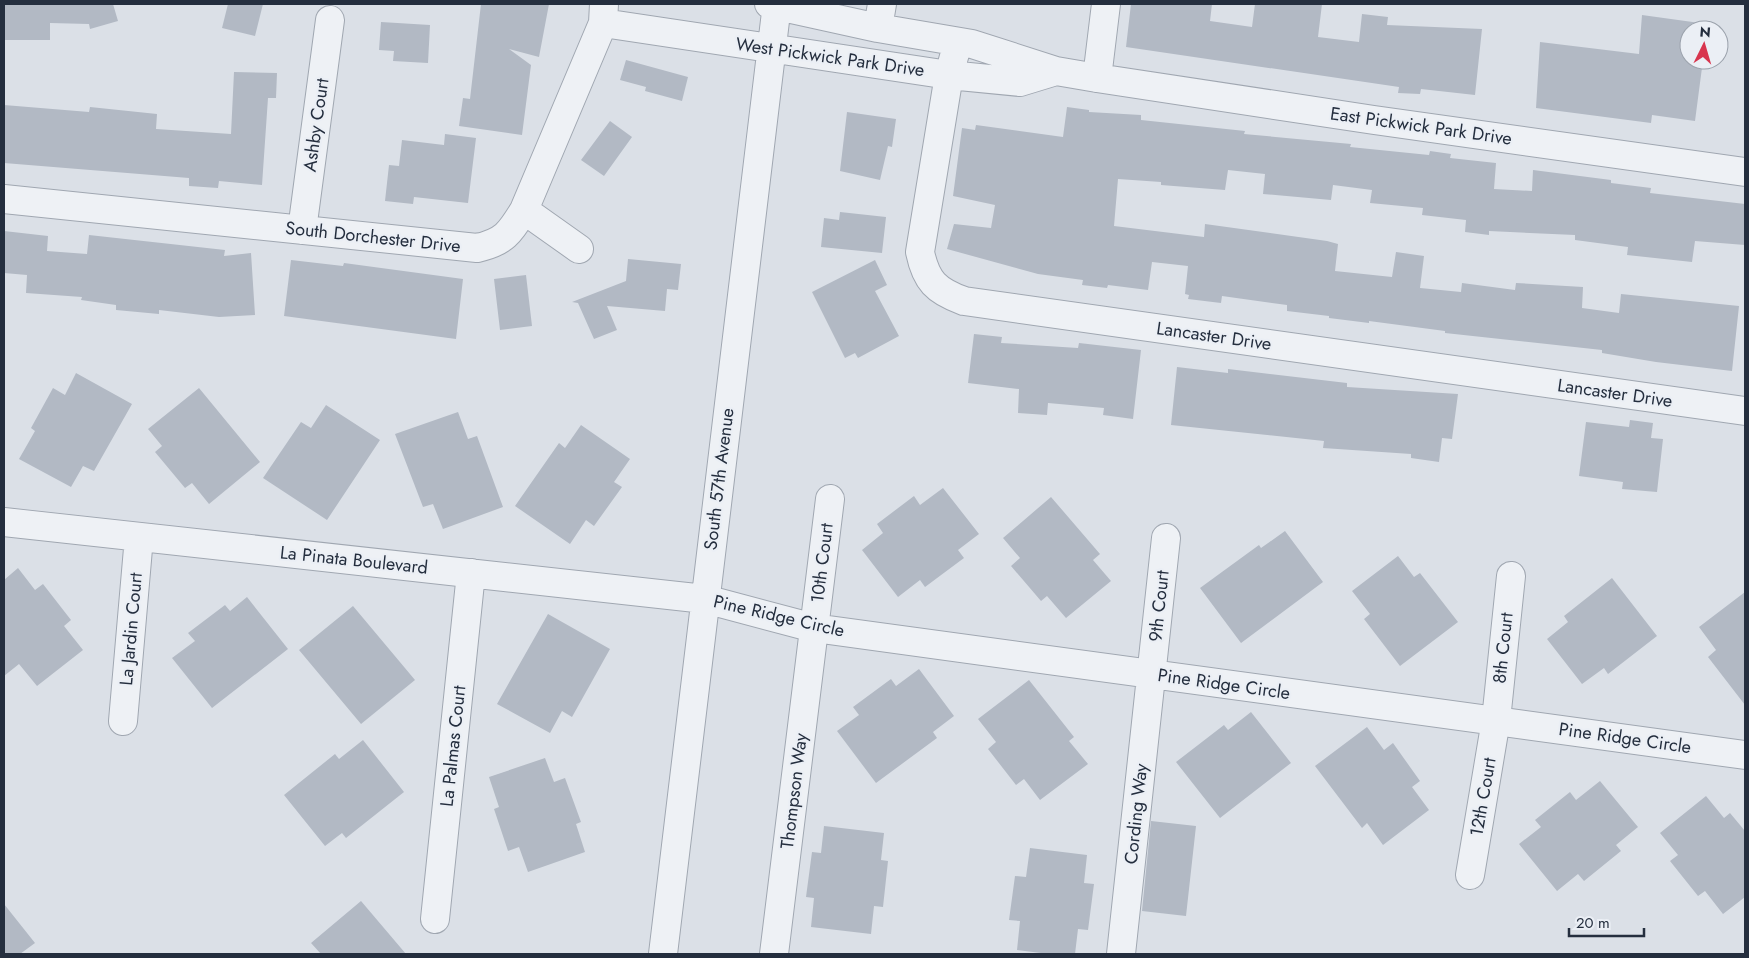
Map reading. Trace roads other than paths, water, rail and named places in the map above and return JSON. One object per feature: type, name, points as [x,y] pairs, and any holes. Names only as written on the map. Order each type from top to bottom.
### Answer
[{"type":"street","name":"West Pickwick Park Drive","points":[[769,4],[880,16],[958,42],[1056,71],[1097,78]]},
{"type":"street","name":"South 57th Avenue","points":[[663,954],[777,4]]},
{"type":"street","points":[[1097,78],[1106,4]]},
{"type":"street","name":"West Pickwick Park Drive","points":[[604,13],[771,49],[949,75],[1020,82],[1056,71]]},
{"type":"street","name":"South Dorchester Drive","points":[[4,199],[477,248],[494,244],[508,234],[524,210],[604,13]]},
{"type":"street","name":"Ashby Court","points":[[302,230],[330,20]]},
{"type":"street","name":"Lancaster Drive","points":[[958,42],[949,75],[920,252],[923,267],[933,284],[946,294],[964,301],[1745,411]]},
{"type":"street","name":"East Pickwick Park Drive","points":[[1097,78],[1374,120],[1745,172]]},
{"type":"street","points":[[524,210],[579,250]]},
{"type":"street","name":"10th Court","points":[[814,628],[830,499]]},
{"type":"street","name":"La Pinata Boulevard","points":[[4,522],[705,599]]},
{"type":"street","name":"La Jardin Court","points":[[124,721],[139,537]]},
{"type":"street","name":"9th Court","points":[[1151,674],[1166,538]]},
{"type":"street","name":"La Palmas Court","points":[[435,919],[471,573]]},
{"type":"street","name":"8th Court","points":[[1496,720],[1511,576]]},
{"type":"street","name":"Pine Ridge Circle","points":[[705,599],[814,628],[1745,755]]},
{"type":"street","name":"Thompson Way","points":[[774,954],[814,628]]},
{"type":"street","name":"Cording Way","points":[[1121,954],[1151,674]]},
{"type":"street","name":"12th Court","points":[[1470,875],[1496,720]]}]
